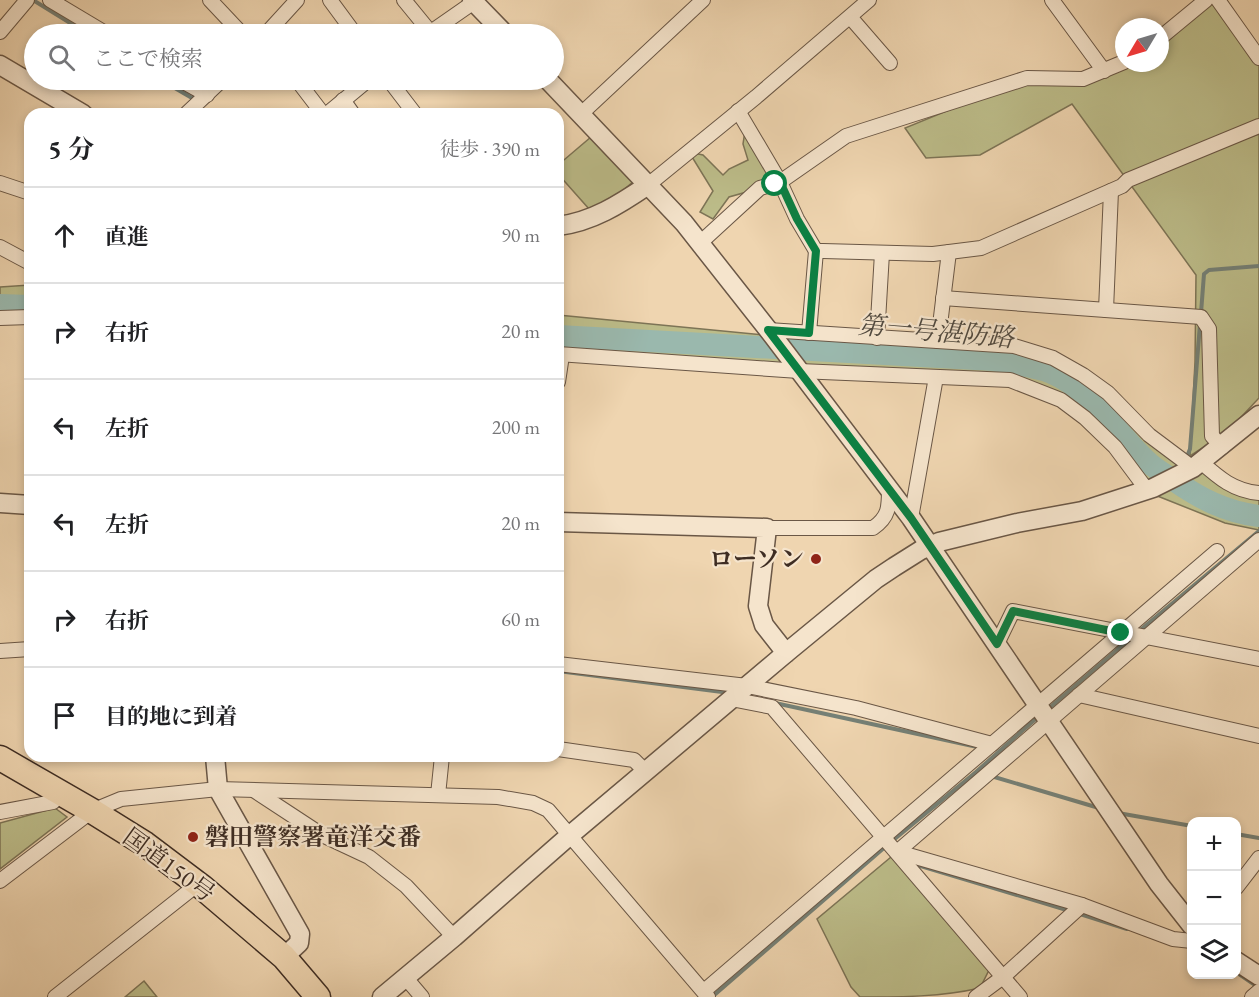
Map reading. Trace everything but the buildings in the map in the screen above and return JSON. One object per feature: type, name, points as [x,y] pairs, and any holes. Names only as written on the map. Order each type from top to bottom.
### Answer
[{"type":"highway","name":"国道150号","points":[[0,758],[145,844],[198,884],[284,957],[318,997]]},
{"type":"street","points":[[50,0],[90,24]]},
{"type":"street","points":[[210,0],[233,24]]},
{"type":"street","points":[[275,24],[297,0]]},
{"type":"street","points":[[330,0],[348,24]]},
{"type":"street","points":[[404,0],[422,24]]},
{"type":"street","points":[[581,114],[703,0]]},
{"type":"street","points":[[564,225],[586,220],[616,206],[648,185],[869,0]]},
{"type":"street","points":[[1052,0],[1104,71]]},
{"type":"street","points":[[1169,31],[1206,0]]},
{"type":"street","points":[[1218,0],[1259,58]]},
{"type":"street","points":[[442,24],[473,1],[495,24]]},
{"type":"street","points":[[0,32],[26,2]]},
{"type":"street","points":[[850,18],[890,63]]},
{"type":"street","points":[[0,65],[24,79]]},
{"type":"street","points":[[700,243],[760,188],[780,182],[846,136],[1027,78],[1083,79],[1115,66]]},
{"type":"street","points":[[42,90],[73,108]]},
{"type":"street","points":[[198,90],[203,93]]},
{"type":"street","points":[[191,108],[207,90]]},
{"type":"street","points":[[305,90],[320,108]]},
{"type":"street","points":[[333,108],[356,90]]},
{"type":"street","points":[[397,90],[410,108]]},
{"type":"street","points":[[558,90],[700,243],[771,333],[911,518],[1159,884],[1190,925]]},
{"type":"street","points":[[343,100],[349,108]]},
{"type":"street","points":[[738,111],[780,182],[797,219],[816,251],[809,333]]},
{"type":"street","points":[[816,251],[933,254],[981,248],[1122,186],[1128,180],[1259,126]]},
{"type":"street","points":[[0,183],[24,191]]},
{"type":"street","points":[[1106,310],[1111,191]]},
{"type":"street","points":[[0,247],[24,260]]},
{"type":"street","points":[[938,342],[949,252]]},
{"type":"street","points":[[877,338],[882,253]]},
{"type":"street","points":[[943,298],[1201,317],[1209,329],[1212,436],[1221,447]]},
{"type":"street","points":[[3,321],[24,318]]},
{"type":"street","points":[[771,333],[809,333],[1014,346],[1053,358],[1108,393],[1149,435],[1224,482],[1248,492],[1259,493]]},
{"type":"street","points":[[564,354],[1010,380],[1061,400],[1085,418],[1115,447],[1150,489]]},
{"type":"street","points":[[911,518],[936,377]]},
{"type":"street","points":[[382,997],[569,836],[876,579],[930,546],[967,534],[1082,511],[1150,489],[1197,465],[1259,415]]},
{"type":"street","points":[[564,522],[767,528],[873,528],[883,521],[888,512],[889,489]]},
{"type":"street","points":[[0,503],[24,505]]},
{"type":"street","points":[[767,528],[758,606],[764,625],[786,653]]},
{"type":"street","points":[[897,852],[1259,540]]},
{"type":"street","points":[[0,881],[92,811],[121,799],[218,789],[498,797],[532,803],[548,810],[706,994],[884,837],[1217,551]]},
{"type":"street","points":[[997,644],[1013,611],[1259,658]]},
{"type":"street","points":[[0,651],[24,649]]},
{"type":"street","points":[[564,665],[747,686],[856,708],[992,744]]},
{"type":"street","points":[[1079,694],[1259,736]]},
{"type":"street","points":[[731,699],[772,707],[1020,997]]},
{"type":"street","points":[[564,750],[634,760],[646,772]]},
{"type":"street","points":[[216,762],[218,789],[300,934],[299,943],[284,957]]},
{"type":"street","points":[[438,795],[441,762]]},
{"type":"street","points":[[254,790],[322,835],[369,857],[406,886],[454,937]]},
{"type":"street","points":[[0,812],[53,802],[62,793]]},
{"type":"street","points":[[897,852],[1082,905],[1173,939],[1187,940]]},
{"type":"street","points":[[1241,881],[1259,858]]},
{"type":"street","points":[[55,997],[198,884]]},
{"type":"street","points":[[976,997],[1003,977],[1082,905]]},
{"type":"street","points":[[1241,964],[1259,976]]},
{"type":"street","points":[[405,977],[422,997]]},
{"type":"street","points":[[1252,997],[1259,991]]},
{"type":"green space","points":[[1206,0],[1218,0],[1259,58],[1259,126],[1144,174],[1259,134],[1259,398],[1227,432],[1190,456],[1195,362],[1196,275],[1072,104],[980,155],[926,158],[905,128],[1027,78],[1083,79],[1115,67],[1115,72],[1169,72],[1169,31]]},
{"type":"green space","points":[[745,131],[775,184],[729,197],[713,219],[700,212],[713,191],[689,152],[703,155],[723,175],[729,169],[748,160],[743,144]]},
{"type":"green space","points":[[591,137],[634,181],[614,198],[590,210],[564,181],[564,160]]},
{"type":"green space","points":[[24,285],[24,317],[0,318],[0,287]]},
{"type":"green space","points":[[564,316],[773,336],[999,346],[1087,377],[1191,465],[1212,478],[1259,496],[1259,530],[1225,523],[1150,493],[1082,416],[1010,380],[823,372],[793,363],[665,362],[564,354]]},
{"type":"green space","points":[[55,808],[67,817],[0,869],[0,823]]},
{"type":"green space","points":[[897,852],[990,968],[980,988],[936,995],[860,997],[851,987],[817,919]]},
{"type":"green space","points":[[144,981],[157,997],[125,997]]},
{"type":"waterway","points":[[33,0],[72,24]]},
{"type":"waterway","points":[[178,90],[192,98],[197,94]]},
{"type":"waterway","points":[[1201,313],[1204,274],[1209,270],[1259,266]]},
{"type":"waterway","name":"第一号湛防路","points":[[0,305],[24,306]]},
{"type":"waterway","points":[[1186,459],[1190,449],[1200,324]]},
{"type":"waterway","name":"第一号湛防路","points":[[564,336],[993,360],[1037,368],[1067,381],[1080,391],[1104,414],[1137,452],[1160,471],[1213,503],[1259,516]]},
{"type":"waterway","points":[[1138,632],[1259,531]]},
{"type":"waterway","points":[[1047,710],[1132,637]]},
{"type":"waterway","points":[[564,672],[730,693]]},
{"type":"waterway","points":[[775,703],[982,748]]},
{"type":"waterway","points":[[891,842],[976,772],[1039,716]]},
{"type":"waterway","points":[[991,776],[1099,808]]},
{"type":"waterway","points":[[1118,813],[1187,825]]},
{"type":"waterway","points":[[1241,835],[1259,838]]},
{"type":"waterway","points":[[712,997],[885,847]]},
{"type":"waterway","points":[[911,861],[914,864],[1070,911]]},
{"type":"waterway","points":[[1077,913],[1127,929]]},
{"type":"waterway","points":[[1241,975],[1258,987]]},
{"type":"place","name":"ローソン","points":[[816,559]]},
{"type":"place","name":"磐田警察署竜洋交番","points":[[193,837]]},
{"type":"route","points":[[775,184],[780,182],[797,219],[816,251],[809,333],[768,330],[911,518],[997,644],[1013,611],[1121,633]]}]
